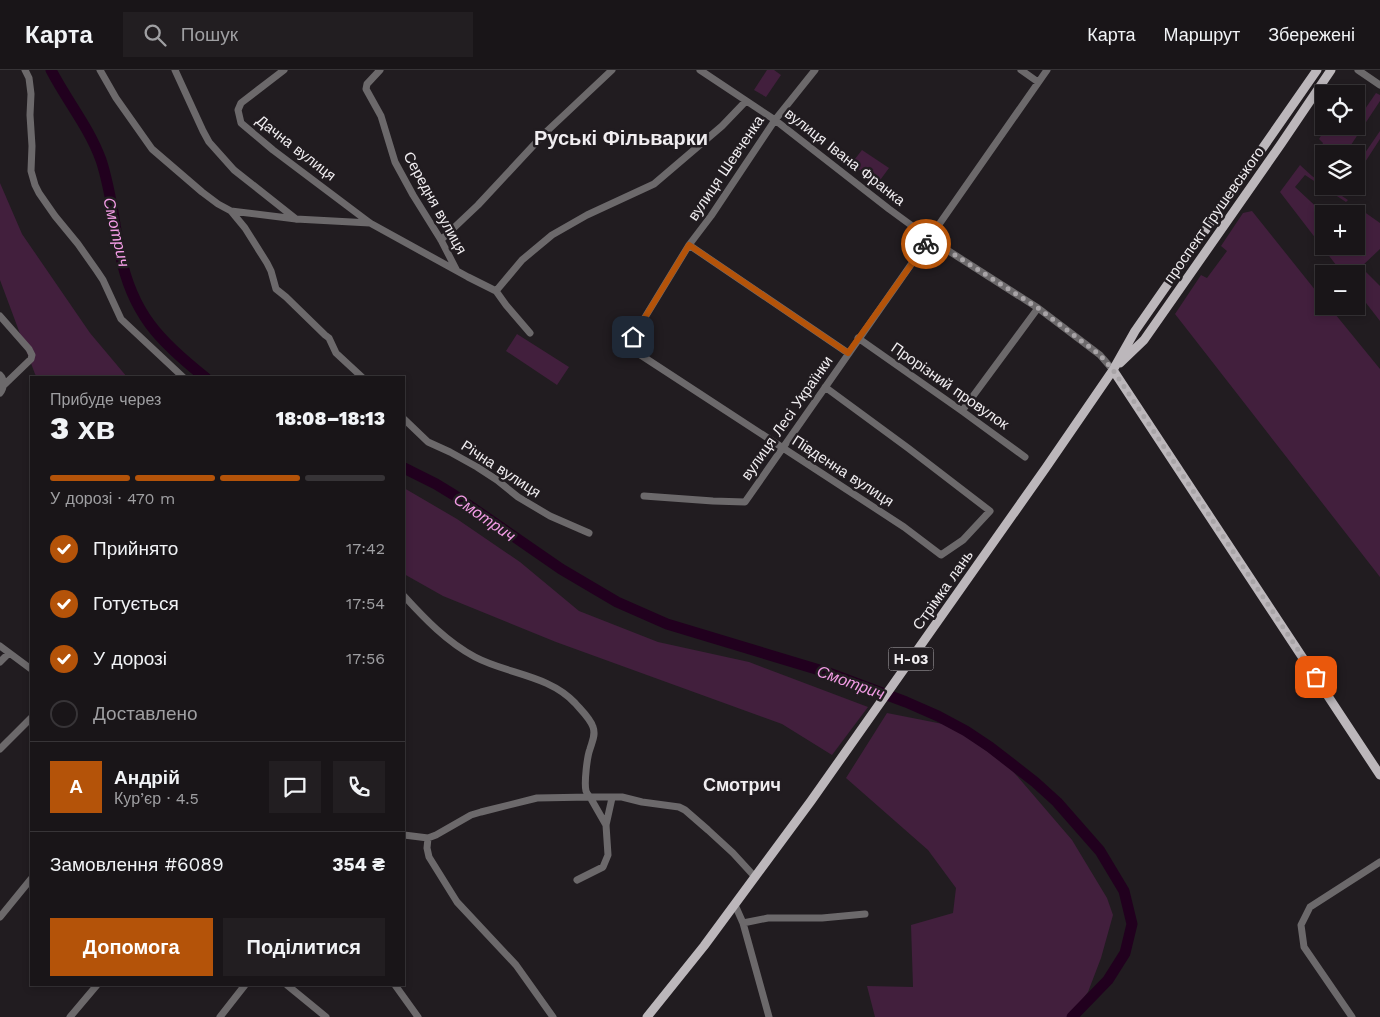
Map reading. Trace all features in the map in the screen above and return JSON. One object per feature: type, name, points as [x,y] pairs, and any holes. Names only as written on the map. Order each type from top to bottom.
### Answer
[{"type":"main road","name":"проспект Грушевського","points":[[1011,517],[1113,370],[1135,331],[1317,70]]},
{"type":"main road","name":"проспект Грушевського","points":[[1113,370],[1144,340],[1331,70]]},
{"type":"main road","name":"вулиця Івана Франка","points":[[1113,370],[1380,775]]},
{"type":"main road","name":"Стрімка лань","points":[[755,877],[811,801],[1011,517]]},
{"type":"main road","name":"Н-03","points":[[647,1017],[755,877]]},
{"type":"street","points":[[25,70],[29,78],[31,94],[31,170],[39,193],[54,216],[78,244],[103,280],[121,319],[182,376]]},
{"type":"street","points":[[100,70],[116,98],[152,149],[210,198],[231,211],[249,233],[267,263],[276,289],[329,338],[336,353],[361,376]]},
{"type":"street","points":[[175,70],[209,142],[234,170],[296,219]]},
{"type":"street","name":"Дачна вулиця","points":[[284,70],[241,103],[238,110],[241,123],[273,150],[370,223]]},
{"type":"street","name":"Середня вулиця","points":[[380,70],[366,84],[366,89],[381,116],[395,162],[441,240],[456,270]]},
{"type":"street","points":[[441,240],[478,205],[546,132],[612,70]]},
{"type":"street","name":"вулиця Івана Франка","points":[[700,70],[775,120],[930,239],[1038,308],[1100,355],[1113,370]]},
{"type":"street","name":"вулиця Шевченка","points":[[633,337],[689,245],[711,216],[775,120],[815,70]]},
{"type":"street","points":[[1021,70],[1038,82]]},
{"type":"street","name":"вулиця Лесі Українки","points":[[644,496],[745,502],[1047,70]]},
{"type":"street","points":[[1358,70],[1380,86]]},
{"type":"street","points":[[496,291],[522,260],[552,235],[580,218],[654,184],[722,126],[746,101]]},
{"type":"street","points":[[231,211],[296,219],[370,223]]},
{"type":"street","name":"Середня вулиця","points":[[370,223],[496,291],[530,333]]},
{"type":"street","points":[[689,245],[848,353]]},
{"type":"street","points":[[962,411],[1038,308]]},
{"type":"street","points":[[0,316],[32,355],[2,390]]},
{"type":"street","name":"Південна вулиця","points":[[633,337],[632,345],[639,354],[904,527],[941,555],[964,540],[990,511],[825,387]]},
{"type":"street","name":"Прорізний провулок","points":[[858,338],[1025,457]]},
{"type":"street","points":[[0,375],[2,377],[2,390]]},
{"type":"street","name":"Річна вулиця","points":[[405,420],[428,442],[477,467],[518,497],[550,516],[590,533]]},
{"type":"street","points":[[405,597],[435,629],[461,649],[487,663],[549,684],[576,703],[589,719],[594,729],[594,737],[588,756],[586,791],[606,825]]},
{"type":"street","points":[[0,646],[30,668]]},
{"type":"street","points":[[0,662],[9,654]]},
{"type":"street","points":[[0,749],[30,719]]},
{"type":"street","points":[[405,835],[428,838],[471,816],[493,808],[537,798],[622,798],[679,807],[685,810],[755,877]]},
{"type":"street","points":[[577,880],[603,867],[608,855],[606,825],[612,798]]},
{"type":"street","points":[[428,838],[427,848],[429,857],[456,902],[516,965],[553,1017]]},
{"type":"street","points":[[1352,1017],[1304,947],[1301,925],[1310,907],[1380,862]]},
{"type":"street","points":[[0,917],[30,880]]},
{"type":"street","points":[[735,905],[743,923],[769,1017]]},
{"type":"street","points":[[743,923],[768,918],[822,918],[864,914]]},
{"type":"street","points":[[70,1017],[96,986]]},
{"type":"street","points":[[220,1017],[244,986]]},
{"type":"street","points":[[288,986],[326,1017]]},
{"type":"street","points":[[396,986],[418,1017]]},
{"type":"shaded area","points":[[767,70],[774,70],[781,75],[766,97],[754,90]]},
{"type":"shaded area","points":[[1376,93],[1380,95],[1380,101],[1365,124],[1365,109]]},
{"type":"shaded area","points":[[1380,131],[1380,139],[1365,162],[1365,153]]},
{"type":"shaded area","points":[[1321,135],[1358,135],[1351,145],[1322,145],[1323,143],[1319,139]]},
{"type":"shaded area","points":[[862,150],[889,168],[878,183],[851,164]]},
{"type":"shaded area","points":[[1300,165],[1315,178],[1315,182],[1305,175],[1295,187],[1315,206],[1315,238],[1280,192]]},
{"type":"shaded area","points":[[0,183],[22,234],[90,333],[126,376],[36,376],[0,280]]},
{"type":"shaded area","points":[[1335,195],[1340,195],[1348,200],[1346,202]]},
{"type":"shaded area","points":[[1252,211],[1315,290],[1315,315],[1336,315],[1380,369],[1380,577],[1175,314],[1201,275],[1207,278],[1227,251],[1221,246],[1243,213]]},
{"type":"shaded area","points":[[1365,212],[1380,223],[1380,249],[1363,265],[1336,265],[1328,255],[1365,255]]},
{"type":"shaded area","points":[[1365,271],[1380,286],[1380,321],[1365,302]]},
{"type":"shaded area","points":[[517,334],[569,367],[557,385],[506,351]]},
{"type":"shaded area","points":[[405,489],[457,519],[520,562],[579,611],[658,642],[749,662],[868,707],[832,755],[782,724],[556,642],[443,596],[405,575]]},
{"type":"shaded area","points":[[887,713],[953,726],[1011,769],[1072,840],[1107,898],[1113,915],[1101,958],[1088,992],[1069,1017],[875,1017],[867,986],[913,987],[911,925],[953,913],[956,888],[928,850],[846,778]]},
{"type":"waterway","name":"Смотрич","points":[[51,70],[84,125],[101,160],[110,194],[120,253],[132,293],[140,309],[161,338],[204,376]]},
{"type":"waterway","name":"Смотрич","points":[[405,468],[454,495],[561,569],[617,602],[667,624],[826,672],[906,702],[966,731],[1035,782],[1057,802],[1100,851],[1124,891],[1132,924],[1125,953],[1108,980],[1072,1017]]},
{"type":"way so far","points":[[926,244],[930,239],[1038,308],[1100,355],[1113,370],[1316,677]]},
{"type":"district","name":"Руські Фільварки","points":[[621,138]]},
{"type":"district","name":"Смотрич","points":[[742,785]]},
{"type":"route","points":[[633,337],[689,245],[848,353],[926,244]]}]
